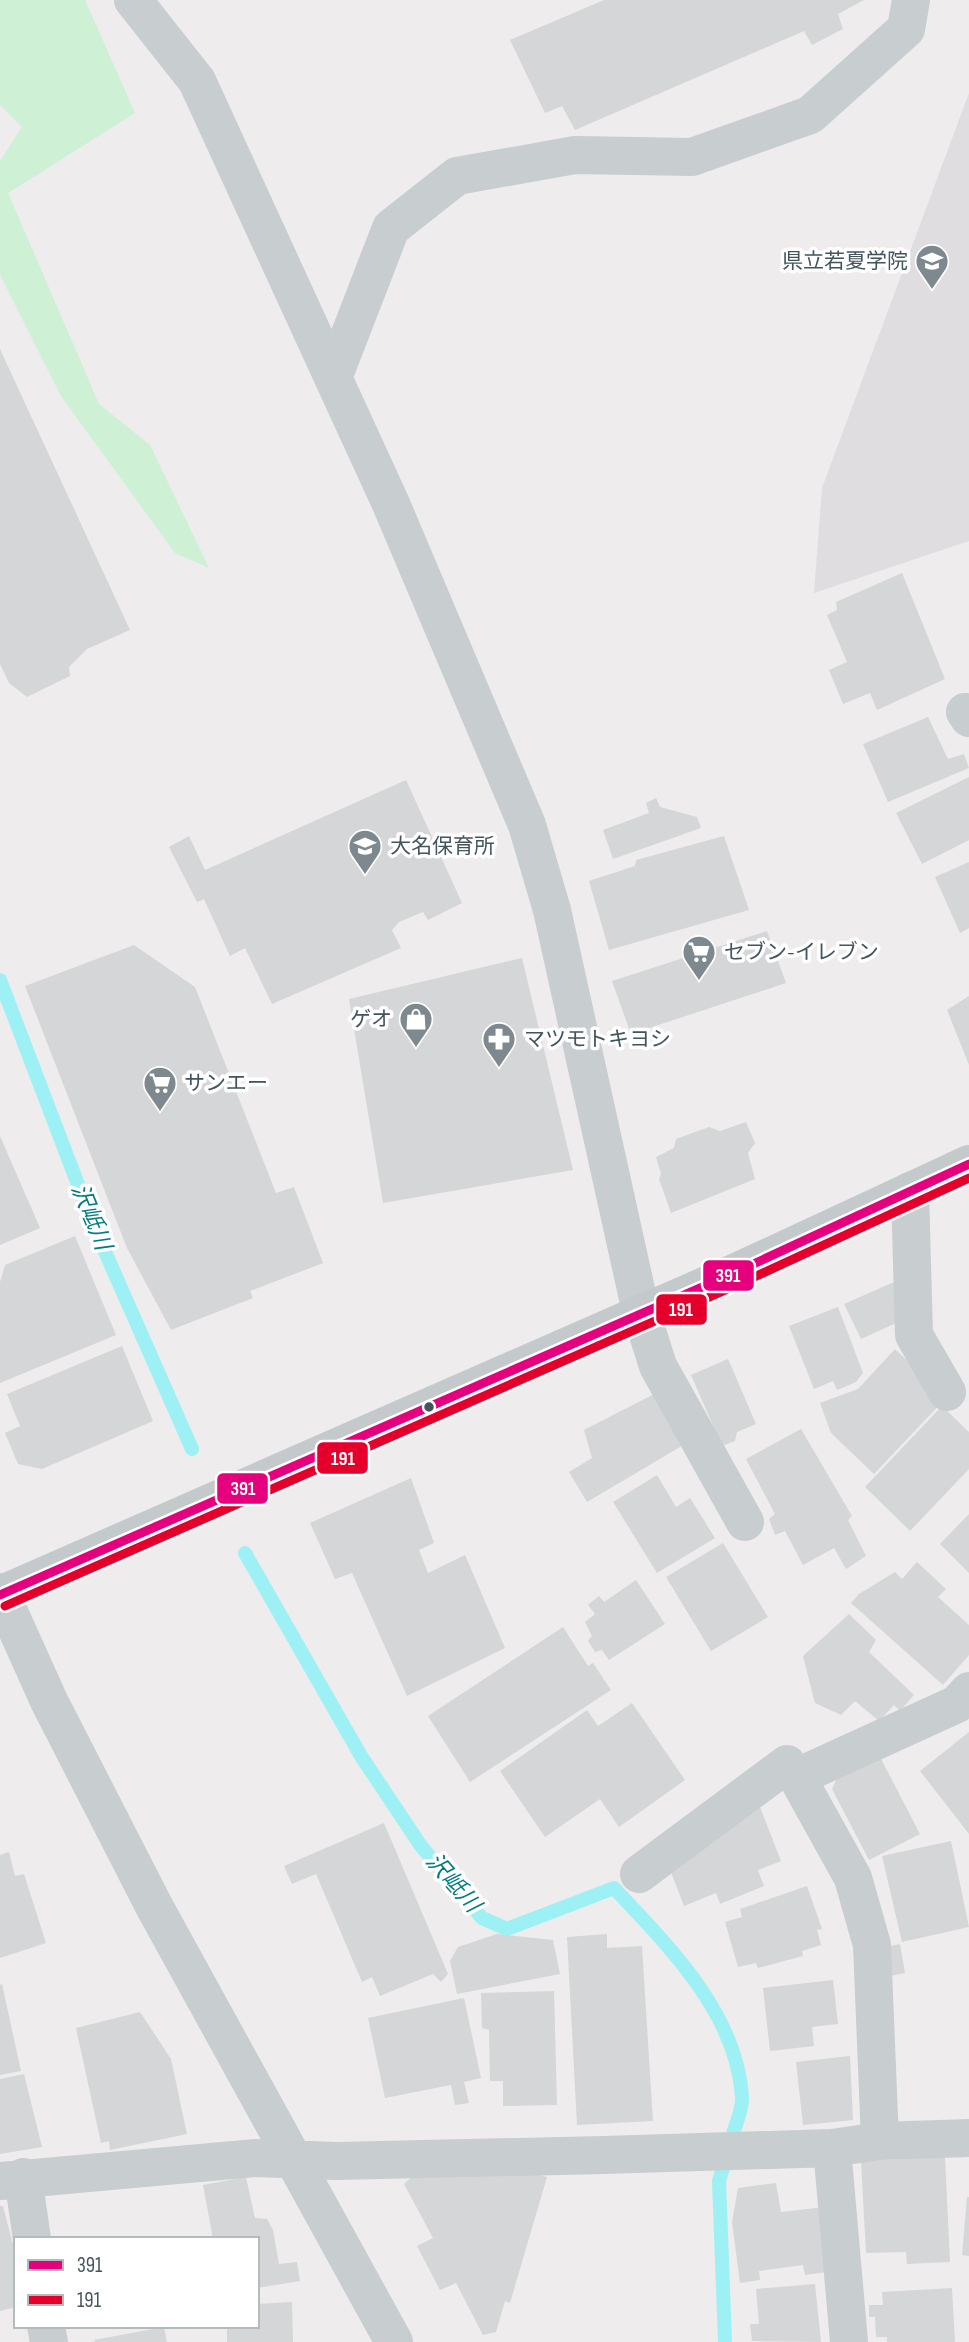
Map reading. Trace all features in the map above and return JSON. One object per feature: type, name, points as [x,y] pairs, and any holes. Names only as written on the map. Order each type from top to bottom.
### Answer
[{"type":"main road","points":[[0,1594],[254,1484],[969,1164]]},
{"type":"street","points":[[133,0],[197,81],[396,517],[527,825],[552,910],[641,1312],[658,1366],[745,1522]]},
{"type":"street","points":[[333,378],[391,228],[457,176],[575,155],[692,157],[810,115],[905,29],[911,0]]},
{"type":"street","points":[[910,1191],[914,1335],[947,1392]]},
{"type":"street","points":[[0,1594],[49,1701],[154,1906],[394,2342]]},
{"type":"street","points":[[797,1777],[957,1704],[969,1691]]},
{"type":"street","points":[[639,1874],[787,1765],[797,1777],[853,1878],[872,1945],[880,2141]]},
{"type":"street","points":[[32,2237],[11,2179],[256,2158],[337,2161],[832,2148],[880,2141],[969,2138]]},
{"type":"street","points":[[832,2148],[849,2342]]},
{"type":"shaded area","name":"県立若夏学院","points":[[969,93],[969,541],[814,593],[822,488]]},
{"type":"green space","points":[[0,0],[85,0],[135,113],[8,193],[99,404],[150,445],[209,568],[175,553],[61,396],[0,275],[0,161],[22,127],[0,105]]},
{"type":"building","points":[[604,0],[864,0],[838,14],[843,29],[812,45],[804,31],[575,130],[562,106],[545,113],[510,40]]},
{"type":"building","points":[[0,349],[130,630],[87,649],[69,667],[70,676],[27,697],[9,683],[0,664]]},
{"type":"building","points":[[902,573],[945,679],[877,710],[870,693],[843,704],[829,670],[847,662],[827,615],[837,610],[836,602]]},
{"type":"building","points":[[928,717],[948,759],[964,754],[969,768],[888,802],[863,744]]},
{"type":"building","points":[[969,777],[969,840],[922,864],[896,813]]},
{"type":"building","points":[[406,780],[462,903],[428,920],[423,912],[399,922],[392,930],[401,948],[272,1004],[245,948],[230,956],[204,899],[197,902],[169,847],[189,836],[205,870]]},
{"type":"building","points":[[656,798],[660,807],[697,817],[701,828],[613,859],[603,830],[649,813],[646,803]]},
{"type":"building","points":[[724,836],[749,910],[609,950],[589,881],[635,866],[636,860]]},
{"type":"building","points":[[969,862],[969,928],[960,933],[935,877]]},
{"type":"building","name":"セブン-イレブン","points":[[767,931],[786,983],[631,1034],[612,981]]},
{"type":"building","name":"サンエー","points":[[134,945],[195,987],[276,1193],[294,1187],[323,1263],[250,1291],[253,1298],[171,1330],[127,1248],[25,986]]},
{"type":"building","points":[[522,958],[573,1170],[383,1203],[349,999]]},
{"type":"building","points":[[969,996],[969,1065],[947,1010]]},
{"type":"building","points":[[746,1122],[755,1143],[748,1153],[755,1179],[671,1213],[659,1179],[661,1174],[656,1157],[674,1148],[676,1139],[709,1127],[720,1131]]},
{"type":"building","points":[[0,1136],[40,1228],[0,1245]]},
{"type":"building","points":[[75,1236],[116,1335],[0,1383],[0,1282],[5,1265]]},
{"type":"building","points":[[901,1279],[905,1319],[861,1339],[844,1304]]},
{"type":"building","points":[[838,1307],[863,1373],[856,1382],[837,1390],[833,1381],[814,1389],[789,1326]]},
{"type":"building","points":[[122,1346],[153,1421],[42,1469],[18,1464],[5,1433],[20,1426],[7,1394]]},
{"type":"building","points":[[895,1349],[946,1398],[874,1474],[831,1433],[820,1403],[858,1389]]},
{"type":"building","points":[[728,1359],[756,1424],[737,1432],[735,1441],[722,1446],[691,1375]]},
{"type":"building","points":[[660,1391],[685,1444],[587,1502],[569,1472],[592,1458],[584,1430]]},
{"type":"building","points":[[942,1406],[969,1432],[969,1469],[910,1531],[865,1487]]},
{"type":"building","points":[[801,1429],[852,1516],[848,1520],[866,1556],[846,1569],[834,1548],[803,1565],[785,1531],[775,1535],[769,1519],[775,1514],[746,1459]]},
{"type":"building","points":[[657,1475],[676,1507],[690,1498],[715,1538],[657,1573],[613,1502]]},
{"type":"building","points":[[411,1478],[434,1543],[419,1550],[428,1573],[465,1555],[505,1648],[407,1696],[352,1573],[335,1579],[310,1523]]},
{"type":"building","points":[[969,1514],[969,1573],[940,1544]]},
{"type":"building","points":[[723,1543],[768,1617],[711,1651],[666,1577]]},
{"type":"building","points":[[917,1562],[946,1589],[938,1597],[969,1625],[969,1655],[943,1685],[851,1603],[859,1594],[895,1572],[902,1579]]},
{"type":"building","points":[[636,1580],[665,1624],[609,1660],[602,1650],[595,1652],[588,1641],[592,1636],[585,1622],[595,1614],[588,1605],[599,1596],[604,1602]]},
{"type":"building","points":[[849,1614],[876,1640],[869,1652],[914,1695],[900,1711],[894,1705],[879,1721],[855,1701],[841,1715],[815,1703],[803,1656]]},
{"type":"building","points":[[563,1627],[588,1666],[593,1663],[611,1690],[470,1782],[428,1716]]},
{"type":"building","points":[[632,1703],[685,1780],[619,1827],[600,1799],[545,1837],[500,1771],[587,1710],[598,1726]]},
{"type":"building","points":[[969,1732],[969,1834],[920,1771]]},
{"type":"building","points":[[879,1755],[920,1834],[869,1860],[832,1789],[837,1778]]},
{"type":"building","points":[[760,1807],[781,1861],[758,1870],[764,1886],[720,1904],[716,1893],[684,1906],[667,1862]]},
{"type":"building","points":[[384,1823],[448,1974],[441,1982],[433,1974],[380,1996],[372,1977],[362,1982],[316,1874],[292,1884],[284,1866]]},
{"type":"building","points":[[951,1841],[969,1927],[902,1942],[882,1856]]},
{"type":"building","points":[[9,1852],[15,1876],[24,1874],[46,1943],[0,1958],[0,1855]]},
{"type":"building","points":[[807,1886],[822,1929],[817,1930],[821,1945],[802,1951],[803,1956],[758,1968],[756,1963],[738,1967],[725,1922],[742,1917],[740,1909]]},
{"type":"building","points":[[497,1934],[553,1940],[560,1974],[457,1994],[450,1961],[458,1947]]},
{"type":"building","points":[[607,1934],[607,1948],[642,1946],[653,2121],[577,2125],[567,1937]]},
{"type":"building","points":[[900,1944],[905,1973],[885,1977],[880,1948]]},
{"type":"building","points":[[833,1980],[838,2024],[812,2027],[814,2046],[770,2051],[763,1988]]},
{"type":"building","points":[[2,1984],[21,2071],[0,2075],[0,1985]]},
{"type":"building","points":[[554,1991],[557,2105],[503,2106],[503,2081],[490,2081],[489,2030],[482,2028],[481,1993]]},
{"type":"building","points":[[464,1998],[481,2078],[464,2082],[469,2103],[455,2105],[451,2085],[385,2098],[368,2018]]},
{"type":"building","points":[[140,2012],[171,2059],[187,2134],[110,2150],[109,2141],[101,2143],[76,2028]]},
{"type":"building","points":[[850,2056],[853,2120],[803,2125],[796,2062]]},
{"type":"building","points":[[24,2074],[42,2147],[0,2154],[0,2079]]},
{"type":"building","points":[[945,2157],[950,2262],[907,2264],[906,2252],[866,2253],[861,2161]]},
{"type":"building","points":[[502,2164],[547,2177],[510,2303],[505,2301],[496,2332],[483,2335],[456,2283],[440,2290],[417,2246],[433,2238],[404,2184],[417,2172]]},
{"type":"building","points":[[246,2177],[255,2218],[267,2219],[273,2230],[279,2264],[297,2262],[300,2281],[259,2288],[259,2237],[213,2237],[203,2185]]},
{"type":"building","points":[[776,2183],[781,2212],[825,2207],[834,2271],[805,2275],[803,2265],[759,2271],[760,2280],[740,2283],[732,2222],[738,2188]]},
{"type":"building","points":[[969,2197],[969,2256],[962,2255]]},
{"type":"building","points":[[0,2206],[3,2206],[14,2248],[14,2308],[0,2311]]},
{"type":"building","points":[[815,2284],[821,2342],[752,2341],[750,2324],[759,2324],[756,2289]]},
{"type":"building","points":[[952,2288],[955,2342],[887,2342],[887,2337],[876,2337],[875,2317],[869,2317],[869,2305],[883,2305],[882,2292]]},
{"type":"building","points":[[292,2302],[293,2342],[227,2342],[227,2328],[259,2328],[259,2304]]},
{"type":"building","points":[[164,2328],[167,2342],[95,2342],[94,2340]]},
{"type":"waterway","name":"沢岻川","points":[[0,980],[95,1229],[192,1449]]},
{"type":"waterway","name":"沢岻川","points":[[245,1553],[361,1756],[421,1846],[482,1918],[507,1929],[614,1888],[677,1957],[714,2009],[737,2066],[742,2101],[733,2134]]},
{"type":"waterway","name":"沢岻川","points":[[725,2161],[719,2181],[725,2342]]},
{"type":"transit line","name":"391","points":[[0,1595],[732,1274],[969,1164]]},
{"type":"transit line","name":"191","points":[[5,1606],[737,1285],[969,1178]]},
{"type":"place","name":"県立若夏学院","points":[[932,291]]},
{"type":"place","name":"大名保育所","points":[[365,876]]},
{"type":"place","name":"セブン-イレブン","points":[[699,982]]},
{"type":"place","name":"ゲオ","points":[[416,1049]]},
{"type":"place","name":"マツモトキヨシ","points":[[499,1069]]},
{"type":"place","name":"サンエー","points":[[160,1113]]}]
